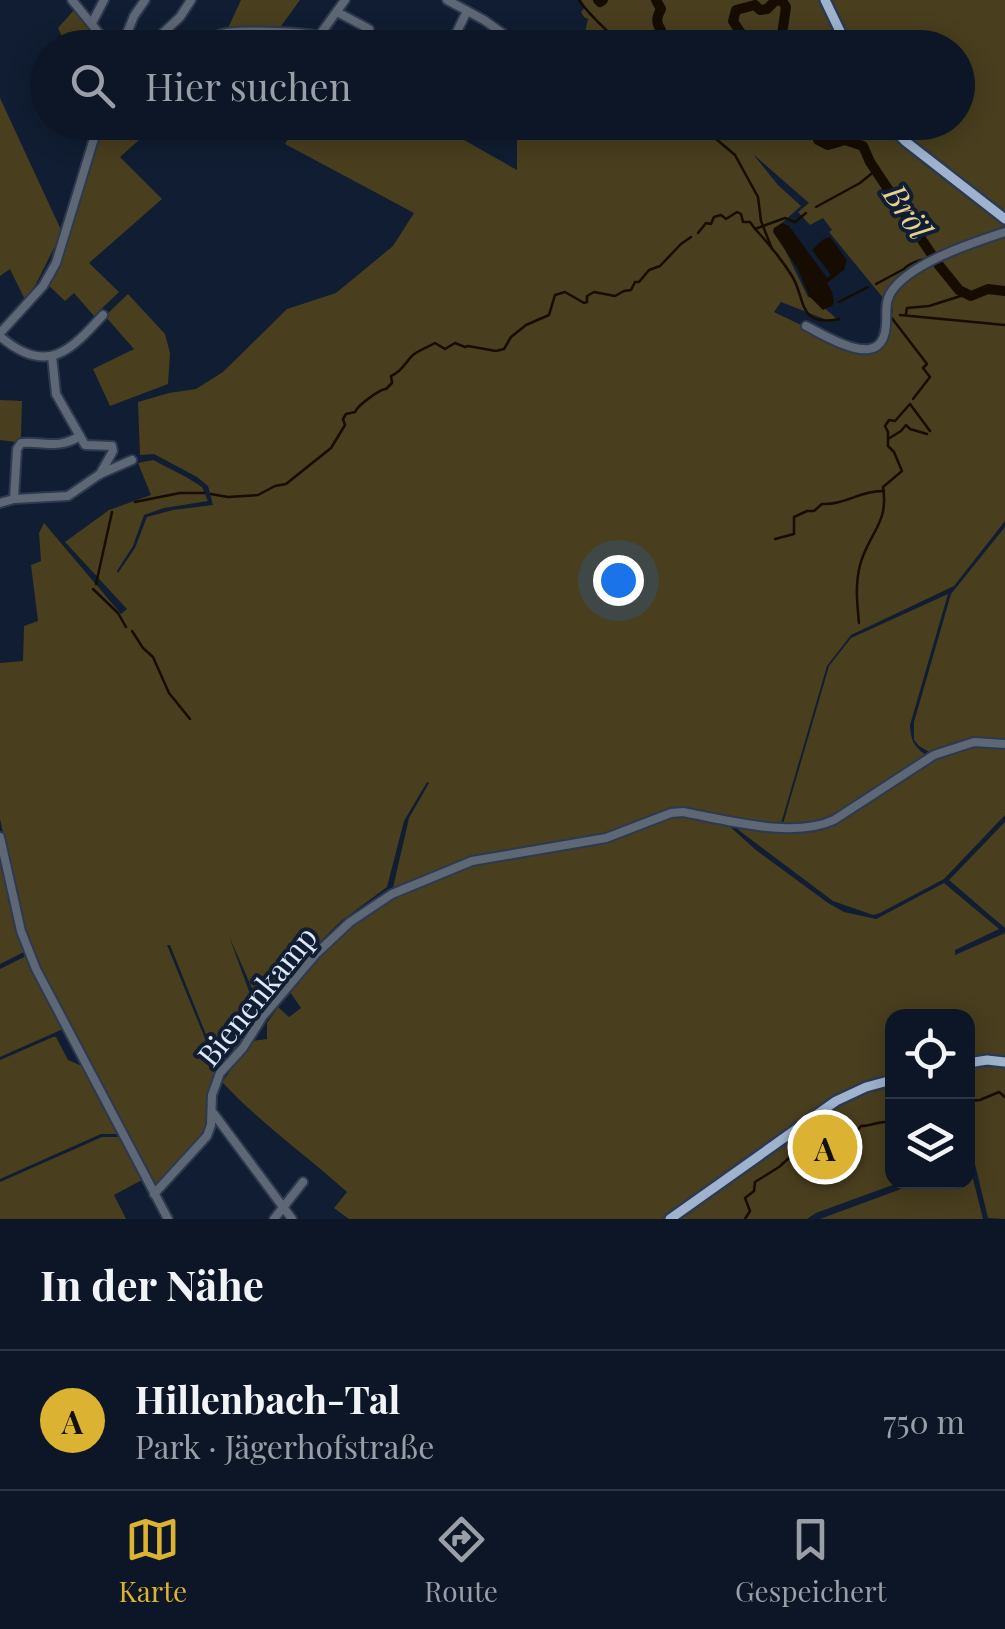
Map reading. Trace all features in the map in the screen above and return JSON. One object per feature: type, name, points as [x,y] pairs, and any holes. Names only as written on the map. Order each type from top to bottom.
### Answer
[{"type":"main road","points":[[825,0],[839,30]]},
{"type":"main road","points":[[903,140],[1005,220]]},
{"type":"main road","points":[[975,1062],[1005,1062]]},
{"type":"main road","points":[[670,1219],[836,1101],[885,1082]]},
{"type":"street","points":[[72,0],[97,30]]},
{"type":"street","points":[[92,23],[104,0]]},
{"type":"street","points":[[129,30],[146,0]]},
{"type":"street","points":[[166,30],[192,0]]},
{"type":"street","points":[[324,30],[345,0]]},
{"type":"street","points":[[448,0],[496,30]]},
{"type":"street","points":[[457,30],[467,11]]},
{"type":"street","points":[[337,12],[368,30]]},
{"type":"street","points":[[93,140],[56,263],[43,286],[1,335],[21,351],[52,356],[75,346],[103,315]]},
{"type":"street","points":[[806,326],[860,350],[880,345],[885,335],[886,302],[894,288],[941,256],[1005,232]]},
{"type":"street","points":[[52,356],[56,394],[85,446],[112,446],[100,474]]},
{"type":"street","points":[[14,499],[20,443],[52,446],[68,444],[80,436]]},
{"type":"street","points":[[0,502],[68,496],[100,474],[132,460]]},
{"type":"street","name":"Bienenkamp","points":[[154,1194],[207,1136],[212,1096],[220,1073],[243,1048],[263,1016],[316,953],[350,922],[392,894],[472,861],[606,838],[671,813],[780,828],[820,827],[934,755],[974,742],[1005,744]]},
{"type":"street","points":[[0,837],[28,952],[168,1219]]},
{"type":"street","points":[[212,1113],[292,1219]]},
{"type":"street","points":[[274,1219],[302,1182]]},
{"type":"shaded area","points":[[241,0],[300,0],[279,29],[228,28]]},
{"type":"shaded area","points":[[581,0],[821,0],[834,30],[586,30],[588,19],[581,12],[585,7]]},
{"type":"shaded area","points":[[829,0],[1005,0],[1005,213],[912,140],[975,140],[975,30],[843,30]]},
{"type":"shaded area","points":[[74,10],[89,30],[59,30]]},
{"type":"shaded area","points":[[0,98],[62,232],[25,300],[10,269],[0,276]]},
{"type":"shaded area","points":[[98,140],[139,140],[120,157],[162,199],[89,263],[119,292],[94,316],[74,293],[65,301],[47,284],[64,247],[67,248],[66,239]]},
{"type":"shaded area","points":[[287,140],[464,140],[517,170],[517,140],[901,140],[1005,224],[1005,521],[954,586],[851,635],[827,666],[780,827],[685,810],[606,836],[475,859],[392,892],[409,818],[427,782],[404,821],[387,887],[340,922],[306,956],[262,1011],[229,936],[258,1016],[219,1067],[167,945],[217,1068],[207,1095],[205,1135],[154,1192],[34,958],[25,932],[0,819],[0,663],[23,661],[24,626],[38,621],[31,565],[41,561],[39,533],[44,523],[121,614],[127,609],[65,542],[109,510],[151,495],[138,463],[153,460],[186,477],[202,487],[208,501],[144,515],[118,573],[135,548],[147,517],[213,505],[208,486],[197,477],[154,454],[140,455],[138,402],[196,389],[223,372],[287,309],[336,293],[393,246],[414,213],[285,144]],"holes":[[[753,154],[809,203],[798,212],[810,225],[823,218],[832,230],[829,232],[893,310],[883,347],[864,355],[774,312],[781,302],[827,320],[837,319],[808,297],[775,229],[801,206]]]},
{"type":"shaded area","points":[[782,223],[789,226],[827,278],[831,275],[812,250],[822,240],[830,237],[847,260],[844,270],[827,283],[832,306],[823,310],[809,296],[798,269],[773,232]]},
{"type":"shaded area","points":[[128,294],[165,334],[170,353],[168,384],[110,406],[93,369],[134,349],[105,316]]},
{"type":"shaded area","points":[[0,400],[22,401],[21,437],[16,442],[0,440]]},
{"type":"shaded area","points":[[1005,527],[1005,742],[967,741],[931,753],[914,740],[914,722],[951,594]]},
{"type":"shaded area","points":[[948,594],[910,725],[914,743],[927,756],[833,817],[813,826],[782,827],[829,666],[851,638]]},
{"type":"shaded area","points":[[976,744],[1005,747],[1005,815],[944,879],[880,913],[873,915],[833,901],[730,821],[789,831],[825,828],[950,750]]},
{"type":"shaded area","points":[[672,815],[727,824],[756,850],[844,912],[876,919],[944,883],[999,929],[955,950],[955,955],[1005,933],[1005,1219],[988,1218],[975,1164],[975,1009],[885,1009],[885,1188],[807,1219],[349,1219],[334,1208],[347,1192],[222,1082],[252,1041],[267,1039],[267,1023],[278,1007],[289,1017],[301,1008],[290,992],[318,957],[347,929],[394,894],[475,862],[606,841]]},
{"type":"shaded area","points":[[1005,822],[1005,928],[949,880]]},
{"type":"shaded area","points":[[0,855],[24,952],[0,964]]},
{"type":"shaded area","points":[[26,956],[63,1029],[0,1057],[0,969]]},
{"type":"shaded area","points":[[53,1037],[68,1060],[82,1066],[119,1134],[101,1134],[0,1179],[0,1060]]},
{"type":"shaded area","points":[[102,1137],[121,1137],[142,1180],[114,1195],[126,1219],[0,1219],[0,1182]]},
{"type":"shaded area","points":[[975,1187],[983,1219],[820,1219],[901,1189]]},
{"type":"waterway","points":[[579,0],[606,30]]},
{"type":"waterway","name":"Bröl","points":[[598,0],[603,0]]},
{"type":"waterway","name":"Bröl","points":[[656,0],[661,9],[657,20],[661,30]]},
{"type":"waterway","name":"Bröl","points":[[739,30],[733,21],[736,10],[755,5],[760,10],[767,9],[776,0]]},
{"type":"waterway","name":"Bröl","points":[[778,0],[786,7],[783,30]]},
{"type":"waterway","points":[[717,140],[735,155],[758,197],[761,221],[772,249]]},
{"type":"waterway","name":"Bröl","points":[[818,140],[828,145],[845,140]]},
{"type":"waterway","name":"Bröl","points":[[845,140],[863,146],[870,162],[959,290],[971,296],[988,289],[1005,291]]},
{"type":"waterway","points":[[816,207],[876,170]]},
{"type":"waterway","points":[[698,233],[714,217],[721,215],[726,219],[737,212],[743,222],[750,222],[755,229],[785,218],[795,222],[806,213]]},
{"type":"waterway","points":[[756,230],[792,276],[809,315],[825,321],[839,319]]},
{"type":"waterway","points":[[211,494],[258,495],[286,484],[331,448],[345,425],[346,414],[355,412],[386,389],[392,383],[391,376],[421,350],[435,343],[445,349],[455,343],[504,349],[526,325],[549,315],[555,295],[565,292],[584,303],[594,292],[615,296],[631,290],[635,282],[660,266],[691,237]]},
{"type":"waterway","points":[[876,284],[912,263],[928,260]]},
{"type":"waterway","points":[[839,302],[868,287]]},
{"type":"waterway","points":[[906,314],[907,308],[929,306],[967,294]]},
{"type":"waterway","points":[[900,315],[1005,325]]},
{"type":"waterway","points":[[891,317],[927,364],[923,368],[930,377],[913,399]]},
{"type":"waterway","points":[[859,623],[860,565],[881,519],[883,487],[902,471],[888,446],[885,426],[910,404],[930,431]]},
{"type":"waterway","points":[[888,439],[906,425],[927,434]]},
{"type":"waterway","points":[[775,539],[794,534],[794,517],[822,504],[884,491]]},
{"type":"waterway","points":[[135,502],[180,493],[204,493]]},
{"type":"waterway","points":[[96,584],[112,512]]},
{"type":"waterway","points":[[93,589],[118,613],[126,627]]},
{"type":"waterway","points":[[132,631],[153,657],[169,693],[190,719]]},
{"type":"waterway","points":[[975,1100],[999,1092],[1005,1097]]},
{"type":"waterway","points":[[745,1219],[750,1211],[745,1198],[754,1191],[755,1182],[798,1150],[815,1151],[832,1142],[848,1142],[861,1126],[885,1122]]},
{"type":"place","name":"Hillenbach-Tal","points":[[825,1147]]}]
